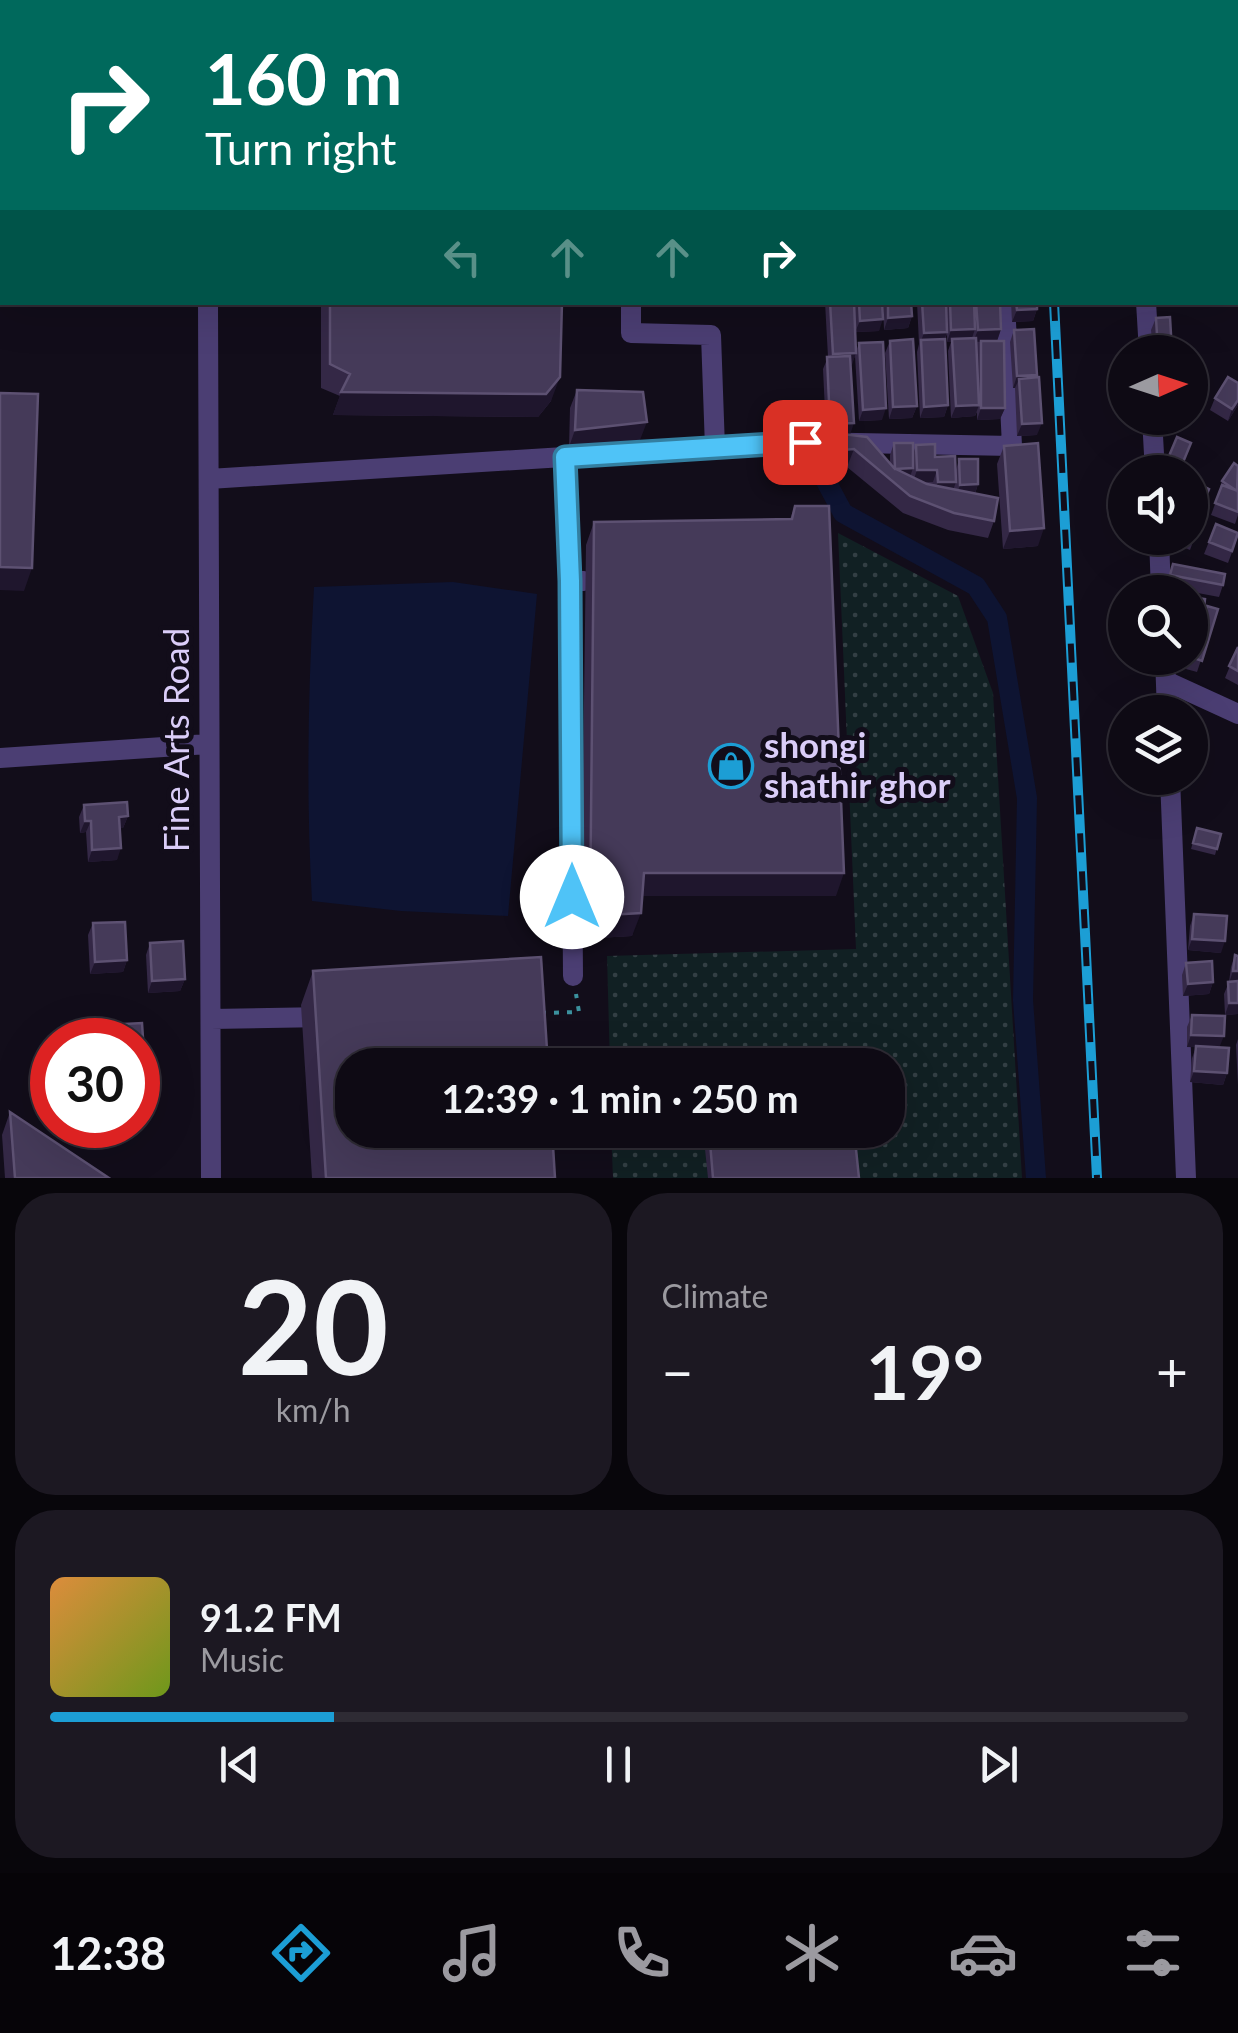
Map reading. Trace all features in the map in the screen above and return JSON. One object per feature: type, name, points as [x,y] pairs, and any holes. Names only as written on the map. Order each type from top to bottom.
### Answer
[{"type":"street","name":"Fine Arts Road","points":[[208,305],[211,1178]]},
{"type":"street","points":[[631,305],[631,333],[711,334],[715,448]]},
{"type":"street","points":[[208,479],[805,442],[1012,446],[1005,305]]},
{"type":"street","points":[[1146,305],[1148,335]]},
{"type":"street","points":[[565,457],[570,581],[573,976]]},
{"type":"street","points":[[570,581],[608,582]]},
{"type":"street","points":[[1166,675],[1166,695]]},
{"type":"street","points":[[1166,681],[1238,714]]},
{"type":"street","points":[[0,758],[208,744]]},
{"type":"street","points":[[1171,795],[1186,1178]]},
{"type":"street","points":[[211,1018],[326,1016]]},
{"type":"path","points":[[540,1012],[578,1012],[573,976]]},
{"type":"shaded area","points":[[838,533],[958,596],[993,693],[1022,1178],[613,1178],[612,1148],[905,1148],[905,1048],[610,1048],[607,956],[856,949]]},
{"type":"water","points":[[453,582],[537,594],[508,916],[401,911],[312,901],[309,744],[314,587]]},
{"type":"building","points":[[330,305],[562,305],[560,377],[546,394],[341,392],[350,374],[330,364]]},
{"type":"building","points":[[830,305],[854,305],[856,353],[833,354]]},
{"type":"building","points":[[859,305],[882,305],[883,319],[860,321]]},
{"type":"building","points":[[888,305],[911,305],[912,316],[888,318]]},
{"type":"building","points":[[922,305],[946,305],[947,332],[924,333]]},
{"type":"building","points":[[950,305],[974,305],[975,329],[951,330]]},
{"type":"building","points":[[976,305],[1000,305],[1001,329],[978,330]]},
{"type":"building","points":[[1016,305],[1037,305],[1037,309],[1017,310]]},
{"type":"building","points":[[1170,317],[1171,335],[1157,335],[1156,318]]},
{"type":"building","points":[[1034,329],[1037,375],[1017,376],[1014,330]]},
{"type":"building","points":[[976,338],[979,405],[956,406],[952,339]]},
{"type":"building","points":[[913,339],[917,406],[893,407],[890,341]]},
{"type":"building","points":[[945,339],[948,405],[924,407],[921,340]]},
{"type":"building","points":[[981,341],[1004,341],[1005,408],[981,408]]},
{"type":"building","points":[[883,342],[886,408],[863,410],[859,343]]},
{"type":"building","points":[[850,356],[854,423],[830,424],[827,357]]},
{"type":"building","points":[[1039,377],[1042,423],[1022,424],[1019,379]]},
{"type":"building","points":[[1228,377],[1238,383],[1238,400],[1232,409],[1215,398]]},
{"type":"building","points":[[577,390],[643,392],[647,422],[575,430]]},
{"type":"building","points":[[0,393],[38,394],[32,568],[0,567]]},
{"type":"building","points":[[826,432],[867,437],[894,468],[927,484],[998,498],[994,521],[954,513],[910,496],[854,449],[831,451]]},
{"type":"building","points":[[1177,437],[1191,443],[1186,455],[1169,455]]},
{"type":"building","points":[[894,443],[913,443],[913,468],[895,469]]},
{"type":"building","points":[[1038,443],[1044,528],[1010,531],[1004,446]]},
{"type":"building","points":[[935,444],[935,457],[955,456],[956,482],[938,482],[937,470],[917,470],[916,445]]},
{"type":"building","points":[[959,459],[978,459],[978,484],[960,485]]},
{"type":"building","points":[[1234,463],[1238,466],[1237,491],[1222,481]]},
{"type":"building","points":[[1222,485],[1238,491],[1238,512],[1215,503]]},
{"type":"building","points":[[795,506],[829,506],[844,873],[644,873],[641,913],[590,916],[594,522],[792,519]]},
{"type":"building","points":[[1216,524],[1238,533],[1232,551],[1209,542]]},
{"type":"building","points":[[1173,564],[1225,574],[1223,585],[1208,582],[1208,575],[1170,575]]},
{"type":"building","points":[[1208,606],[1218,609],[1208,642]]},
{"type":"building","points":[[1238,647],[1238,671],[1229,666]]},
{"type":"building","points":[[127,802],[128,816],[119,817],[121,848],[92,850],[91,821],[85,821],[84,805]]},
{"type":"building","points":[[1197,828],[1221,834],[1217,849],[1193,843]]},
{"type":"building","points":[[1194,914],[1227,916],[1225,941],[1192,939]]},
{"type":"building","points":[[125,922],[127,960],[95,962],[93,923]]},
{"type":"building","points":[[183,941],[185,979],[152,981],[150,943]]},
{"type":"building","points":[[541,957],[547,1048],[335,1048],[335,1148],[553,1148],[555,1178],[326,1178],[313,971]]},
{"type":"building","points":[[1212,961],[1213,982],[1188,984],[1186,963]]},
{"type":"building","points":[[1238,981],[1238,1003],[1229,1003],[1228,982]]},
{"type":"building","points":[[1192,1015],[1225,1016],[1224,1036],[1191,1035]]},
{"type":"building","points":[[1196,1046],[1229,1048],[1227,1073],[1194,1071]]},
{"type":"building","points":[[10,1112],[30,1125],[30,1148],[64,1148],[109,1178],[15,1178]]},
{"type":"building","points":[[710,1148],[856,1148],[859,1178],[713,1178]]},
{"type":"waterway","points":[[805,442],[843,513],[976,586],[997,618],[1027,798],[1023,1000],[1036,1178]]},
{"type":"railway","points":[[1054,305],[1097,1178]]},
{"type":"place","name":"shongi shathir ghor","points":[[731,766]]},
{"type":"route","points":[[572,897],[570,581],[565,457],[805,442]]}]
